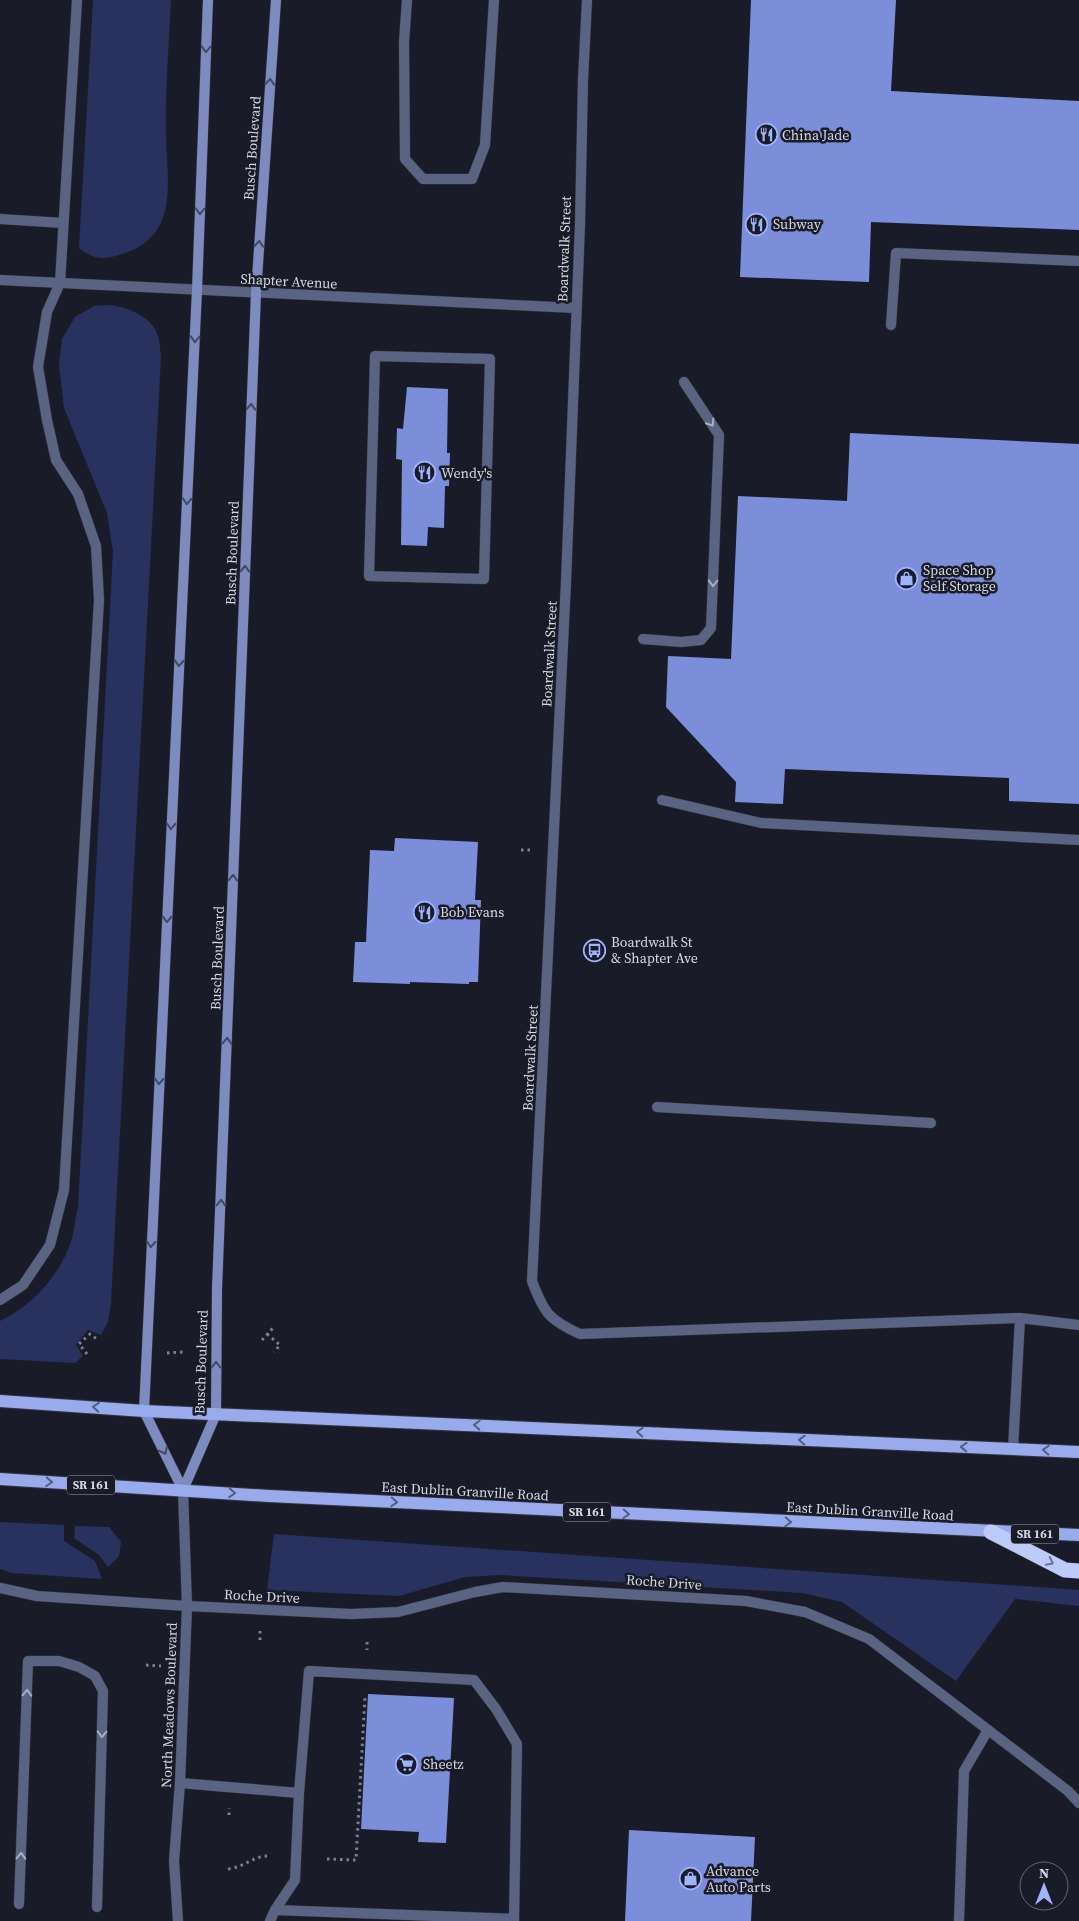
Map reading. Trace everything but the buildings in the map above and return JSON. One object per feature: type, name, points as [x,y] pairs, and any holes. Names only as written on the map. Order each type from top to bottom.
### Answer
[{"type":"highway","points":[[991,1532],[1065,1570],[1079,1571]]},
{"type":"main road","points":[[183,1490],[144,1411],[197,290],[208,0]]},
{"type":"main road","name":"Busch Boulevard","points":[[183,1490],[216,1414],[217,1299],[256,293],[276,0]]},
{"type":"main road","points":[[0,1401],[144,1411],[1079,1452]]},
{"type":"main road","name":"East Dublin Granville Road","points":[[0,1479],[269,1496],[1079,1535]]},
{"type":"street","points":[[0,1300],[23,1285],[50,1245],[64,1190],[99,600],[96,546],[78,494],[56,460],[46,420],[38,367],[47,312],[60,282],[77,0]]},
{"type":"street","points":[[407,0],[404,42],[405,159],[423,179],[472,180],[484,145],[494,0]]},
{"type":"street","name":"Boardwalk Street","points":[[587,0],[566,591],[532,1281],[542,1307],[560,1325],[580,1334],[1020,1318]]},
{"type":"street","points":[[0,220],[63,223]]},
{"type":"street","points":[[891,325],[896,254],[1079,261]]},
{"type":"street","name":"Shapter Avenue","points":[[0,280],[576,308]]},
{"type":"street","points":[[375,356],[490,359],[484,579],[369,576],[375,356]]},
{"type":"street","points":[[643,639],[681,642],[701,640],[711,628],[719,435],[684,382]]},
{"type":"street","points":[[662,800],[760,823],[1079,840]]},
{"type":"street","points":[[657,1107],[931,1123]]},
{"type":"street","points":[[1013,1449],[1020,1318],[1079,1325]]},
{"type":"street","name":"North Meadows Boulevard","points":[[178,1921],[174,1861],[180,1784],[187,1606],[183,1490]]},
{"type":"street","name":"Roche Drive","points":[[187,1606],[351,1614],[398,1612],[475,1592],[503,1587],[746,1601],[805,1612],[869,1639],[1068,1791],[1079,1803]]},
{"type":"street","points":[[0,1588],[37,1596],[187,1606]]},
{"type":"street","points":[[19,1904],[28,1661],[59,1661],[79,1667],[95,1676],[103,1691],[97,1907]]},
{"type":"street","points":[[270,1921],[275,1910],[295,1880],[299,1794],[309,1671],[474,1680],[496,1710],[517,1744],[514,1920],[311,1916],[275,1910]]},
{"type":"street","points":[[959,1921],[964,1771],[988,1730]]},
{"type":"street","points":[[180,1784],[299,1794]]},
{"type":"path","points":[[521,850],[532,850]]},
{"type":"path","points":[[262,1340],[273,1328]]},
{"type":"path","points":[[87,1354],[79,1344],[90,1334],[98,1340]]},
{"type":"path","points":[[267,1334],[280,1345],[274,1352]]},
{"type":"path","points":[[167,1353],[184,1352]]},
{"type":"path","points":[[367,1642],[367,1650]]},
{"type":"path","points":[[146,1665],[161,1666]]},
{"type":"path","points":[[328,1858],[356,1860],[365,1692]]},
{"type":"path","points":[[228,1869],[239,1868],[260,1856],[268,1856]]},
{"type":"shaded area","points":[[93,0],[171,0],[166,101],[168,187],[166,208],[160,225],[147,241],[129,252],[104,258],[89,255],[79,248]]},
{"type":"shaded area","points":[[110,305],[138,314],[151,323],[158,336],[161,357],[111,1303],[108,1322],[101,1335],[88,1330],[76,1345],[83,1356],[75,1363],[0,1359],[0,1321],[23,1307],[52,1278],[66,1255],[71,1242],[78,1207],[113,552],[107,513],[64,408],[59,365],[62,339],[75,317],[94,306]]},
{"type":"shaded area","points":[[0,1522],[64,1525],[64,1541],[95,1561],[102,1579],[12,1573],[0,1569]]},
{"type":"shaded area","points":[[75,1526],[109,1527],[121,1542],[119,1556],[108,1567],[99,1555],[74,1538]]},
{"type":"shaded area","points":[[274,1534],[1079,1590],[1079,1606],[1015,1599],[956,1681],[842,1602],[802,1593],[500,1575],[465,1577],[399,1596],[267,1590]]},
{"type":"place","name":"China Jade","points":[[766,135]]},
{"type":"place","name":"Subway","points":[[757,224]]},
{"type":"place","name":"Wendy's","points":[[425,473]]},
{"type":"place","name":"Space Shop Self Storage","points":[[907,578]]},
{"type":"place","name":"Bob Evans","points":[[424,912]]},
{"type":"place","name":"Boardwalk St & Shapter Ave","points":[[595,950]]},
{"type":"place","name":"Sheetz","points":[[407,1764]]},
{"type":"place","name":"Advance Auto Parts","points":[[690,1879]]}]
